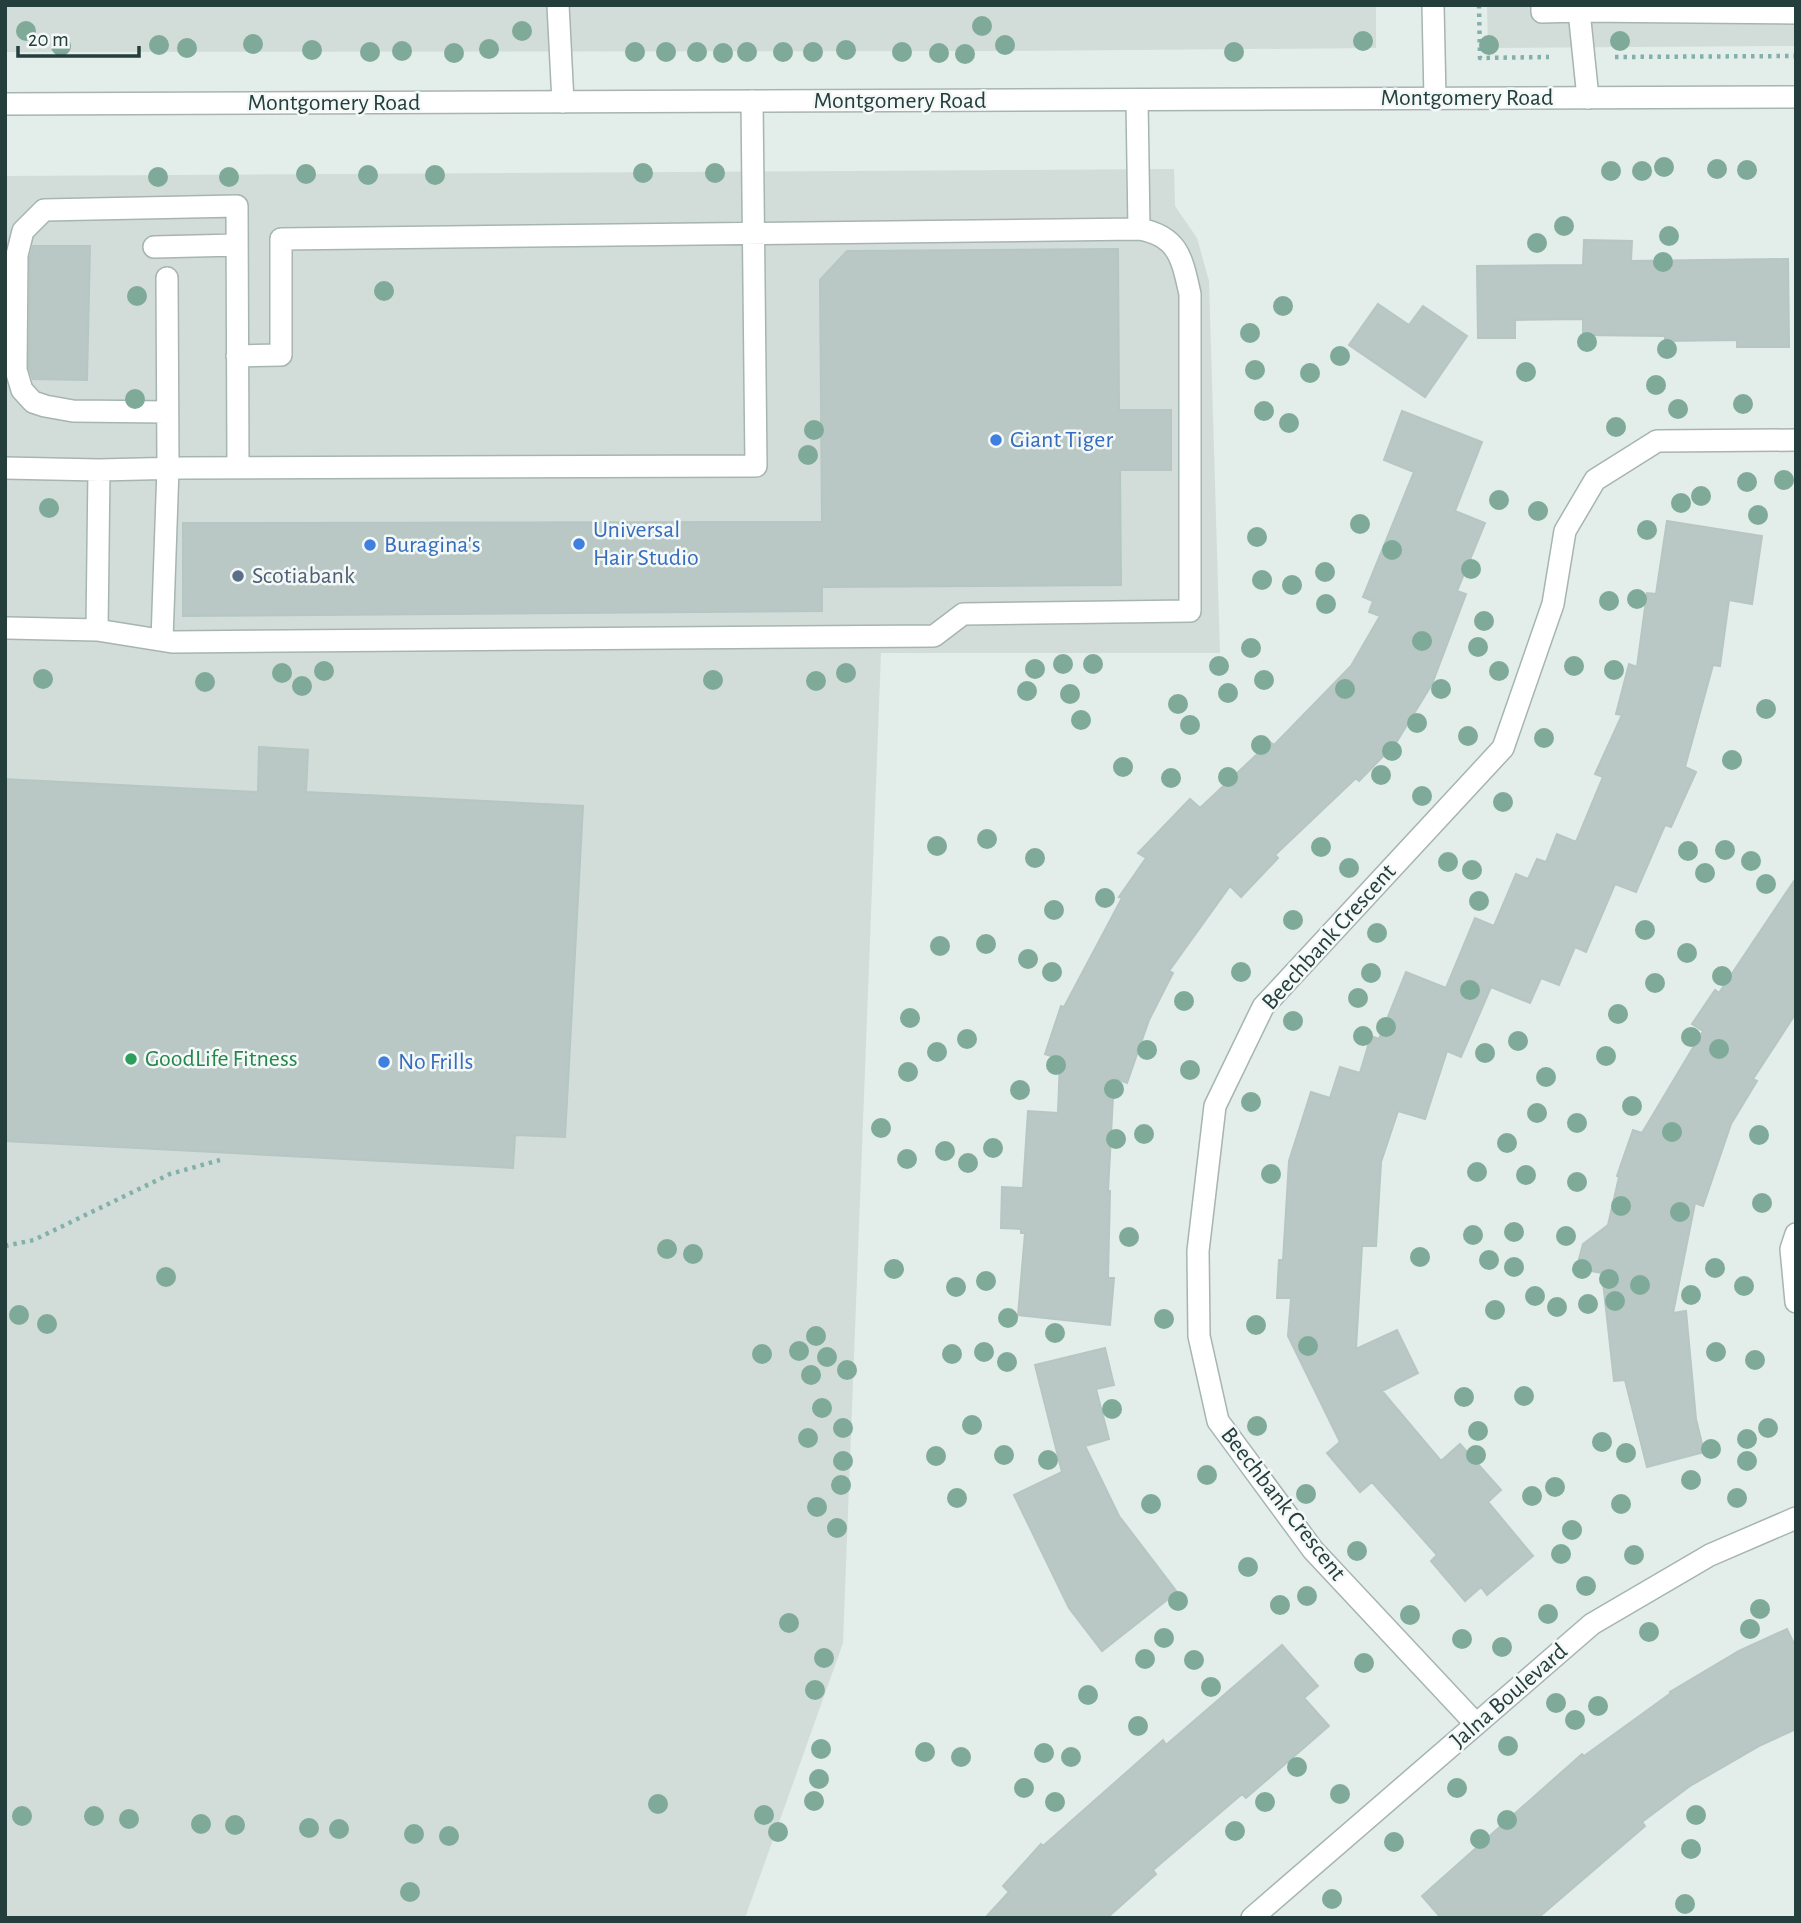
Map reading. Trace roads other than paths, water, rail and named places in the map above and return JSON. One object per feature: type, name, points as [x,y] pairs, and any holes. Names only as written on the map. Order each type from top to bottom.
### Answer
[{"type":"street","points":[[558,5],[563,102]]},
{"type":"street","points":[[1433,5],[1435,99]]},
{"type":"street","points":[[1542,5],[1542,12],[1796,13]]},
{"type":"street","points":[[1579,11],[1588,98]]},
{"type":"street","name":"Montgomery Road","points":[[5,104],[1796,97]]},
{"type":"street","points":[[1136,100],[1139,229]]},
{"type":"street","points":[[5,468],[99,470],[756,466],[752,101]]},
{"type":"street","points":[[167,412],[73,411],[45,407],[33,402],[22,390],[16,370],[17,255],[23,231],[44,210],[237,206],[238,468]]},
{"type":"street","points":[[8,628],[97,630],[186,642],[934,636],[963,614],[1190,611],[1190,294],[1184,268],[1176,250],[1165,236],[1139,229],[281,239],[281,355],[237,356]]},
{"type":"street","points":[[154,247],[237,245]]},
{"type":"street","points":[[162,640],[168,468],[167,278]]},
{"type":"street","name":"Beechbank Crescent","points":[[1476,1724],[1313,1550],[1218,1421],[1199,1336],[1198,1251],[1215,1106],[1263,1007],[1503,748],[1553,604],[1565,531],[1595,480],[1657,441],[1796,440]]},
{"type":"street","points":[[97,630],[99,470]]},
{"type":"street","points":[[1796,1234],[1791,1249],[1796,1302]]},
{"type":"street","name":"Jalna Boulevard","points":[[1252,1918],[1592,1624],[1710,1555],[1796,1518]]},
{"type":"place","name":"Giant Tiger","points":[[996,440]]},
{"type":"place","name":"Universal Hair Studio","points":[[579,544]]},
{"type":"place","name":"Buragina's","points":[[370,545]]},
{"type":"place","name":"Scotiabank","points":[[238,576]]},
{"type":"place","name":"GoodLife Fitness","points":[[131,1059]]},
{"type":"place","name":"No Frills","points":[[384,1062]]}]
